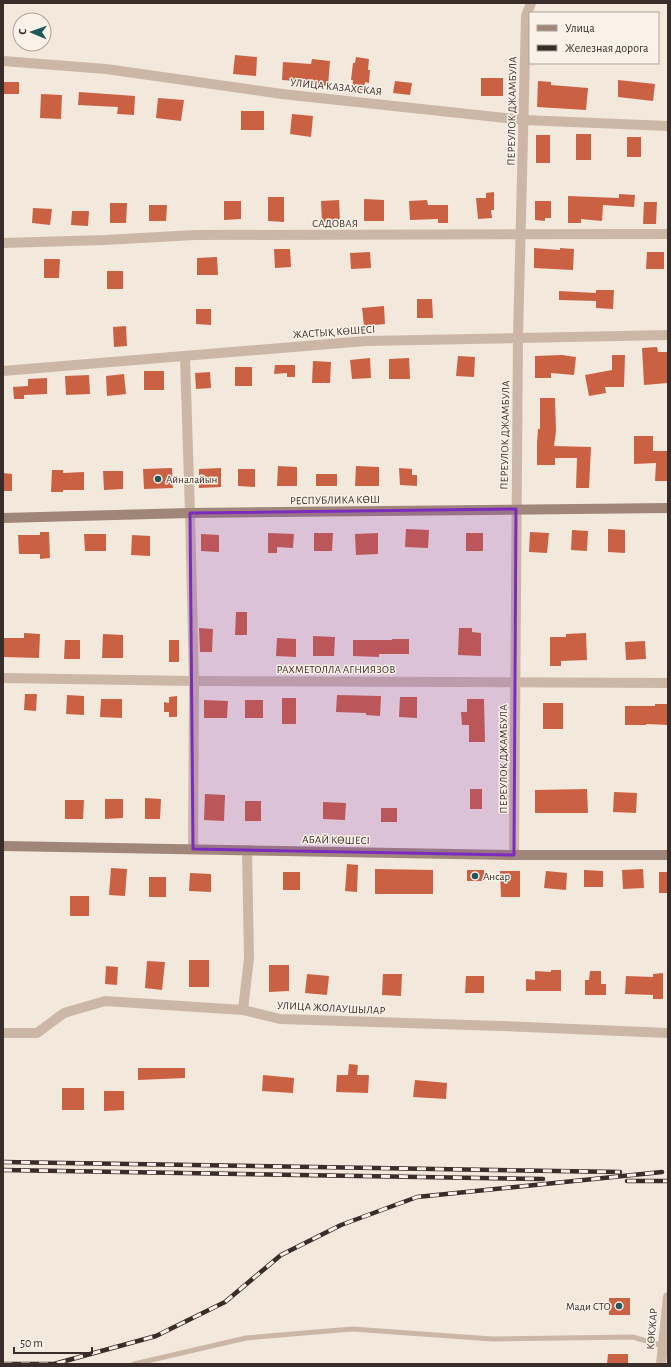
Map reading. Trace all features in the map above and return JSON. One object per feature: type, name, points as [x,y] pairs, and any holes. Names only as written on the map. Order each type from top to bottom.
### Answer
[{"type":"main road","name":"РЕСПУБЛИКА КӨШ","points":[[3,518],[190,513],[668,508]]},
{"type":"main road","name":"АБАЙ КӨШЕСІ","points":[[3,846],[514,855],[668,855]]},
{"type":"street","name":"ПЕРЕУЛОК ДЖАМБУЛА","points":[[514,855],[516,509],[520,235],[526,16],[532,3]]},
{"type":"street","name":"УЛИЦА КАЗАХСКАЯ","points":[[3,61],[106,69],[282,94],[524,120],[668,126]]},
{"type":"street","name":"САДОВАЯ","points":[[3,243],[106,240],[195,234],[668,234]]},
{"type":"street","name":"ЖАСТЫҚ КӨШЕСІ","points":[[3,371],[366,341],[668,335]]},
{"type":"street","points":[[185,357],[194,681],[193,849]]},
{"type":"street","name":"РАХМЕТОЛЛА АГНИЯЗОВ","points":[[3,678],[194,681],[515,681],[668,683]]},
{"type":"street","points":[[242,1010],[249,958],[247,850]]},
{"type":"street","name":"УЛИЦА ЖОЛАУШЫЛАР","points":[[3,1033],[37,1033],[64,1013],[105,1001],[242,1010],[280,1019],[668,1033]]},
{"type":"street","name":"КӨКЖАР","points":[[661,1364],[668,1297]]},
{"type":"lane","points":[[134,1364],[246,1338],[352,1329],[492,1339],[633,1337],[663,1346]]},
{"type":"highlighted area","points":[[516,509],[514,855],[193,849],[190,513]]},
{"type":"building","points":[[235,55],[257,57],[256,76],[233,74]]},
{"type":"building","points":[[356,57],[369,59],[369,83],[365,82],[364,90],[352,89],[353,80],[351,80],[353,63],[355,63]]},
{"type":"building","points":[[312,59],[330,61],[328,86],[309,84],[309,82],[282,80],[283,62],[311,64]]},
{"type":"building","points":[[481,78],[503,78],[503,96],[481,96]]},
{"type":"building","points":[[618,80],[655,84],[653,101],[618,97]]},
{"type":"building","points":[[395,81],[412,83],[410,95],[393,93]]},
{"type":"building","points":[[538,81],[551,82],[551,85],[588,88],[586,110],[537,107]]},
{"type":"building","points":[[3,82],[19,82],[19,94],[3,94]]},
{"type":"building","points":[[79,92],[135,96],[134,115],[117,114],[118,107],[78,105]]},
{"type":"building","points":[[41,94],[62,95],[61,119],[40,118]]},
{"type":"building","points":[[158,98],[184,100],[181,121],[156,118]]},
{"type":"building","points":[[241,111],[264,111],[264,130],[241,130]]},
{"type":"building","points":[[292,114],[313,116],[311,137],[290,134]]},
{"type":"building","points":[[576,134],[591,134],[591,160],[576,160]]},
{"type":"building","points":[[536,135],[550,135],[550,163],[536,163]]},
{"type":"building","points":[[627,137],[641,137],[641,157],[627,157]]},
{"type":"building","points":[[494,192],[494,210],[491,210],[492,218],[478,219],[476,198],[486,198],[486,193]]},
{"type":"building","points":[[619,194],[635,195],[634,207],[603,205],[602,221],[581,219],[581,223],[568,223],[568,196],[619,198]]},
{"type":"building","points":[[268,197],[284,197],[284,222],[268,221]]},
{"type":"building","points":[[364,199],[384,200],[384,221],[364,221]]},
{"type":"building","points":[[339,200],[340,221],[322,222],[321,201]]},
{"type":"building","points":[[427,200],[428,205],[448,205],[448,223],[438,223],[438,219],[410,220],[409,201]]},
{"type":"building","points":[[224,201],[241,201],[241,219],[224,220]]},
{"type":"building","points":[[535,201],[551,201],[551,218],[545,218],[545,221],[535,220]]},
{"type":"building","points":[[644,202],[657,202],[656,224],[643,224]]},
{"type":"building","points":[[110,203],[127,203],[126,223],[110,223]]},
{"type":"building","points":[[149,205],[167,205],[166,221],[149,221]]},
{"type":"building","points":[[33,208],[52,209],[50,225],[32,223]]},
{"type":"building","points":[[72,211],[89,211],[88,226],[71,225]]},
{"type":"building","points":[[534,248],[560,250],[560,248],[574,249],[573,270],[534,268]]},
{"type":"building","points":[[274,249],[290,249],[291,267],[275,268]]},
{"type":"building","points":[[370,252],[371,268],[351,269],[350,253]]},
{"type":"building","points":[[647,252],[664,252],[664,269],[646,269]]},
{"type":"building","points":[[217,257],[218,275],[197,275],[197,258]]},
{"type":"building","points":[[44,259],[60,259],[59,278],[44,278]]},
{"type":"building","points":[[107,271],[123,271],[123,289],[107,289]]},
{"type":"building","points":[[596,290],[614,290],[613,309],[596,308],[596,301],[559,300],[559,291],[596,293]]},
{"type":"building","points":[[417,299],[432,299],[433,318],[417,318]]},
{"type":"building","points":[[384,306],[385,324],[364,326],[362,308]]},
{"type":"building","points":[[196,309],[211,309],[211,325],[196,324]]},
{"type":"building","points":[[126,326],[127,346],[114,347],[113,327]]},
{"type":"building","points":[[657,347],[658,352],[668,352],[668,383],[644,385],[642,348]]},
{"type":"building","points":[[562,355],[576,357],[574,375],[551,373],[551,378],[535,378],[535,356]]},
{"type":"building","points":[[612,355],[625,355],[624,387],[605,387],[606,393],[589,396],[585,375],[612,370]]},
{"type":"building","points":[[458,356],[475,357],[474,377],[456,376]]},
{"type":"building","points":[[370,358],[371,378],[352,379],[350,360]]},
{"type":"building","points":[[409,358],[410,379],[389,379],[389,359]]},
{"type":"building","points":[[313,361],[331,362],[330,383],[312,383]]},
{"type":"building","points":[[275,365],[295,365],[295,377],[287,377],[287,373],[274,374]]},
{"type":"building","points":[[235,367],[252,367],[252,386],[235,386]]},
{"type":"building","points":[[144,371],[164,371],[164,390],[144,390]]},
{"type":"building","points":[[210,372],[211,388],[196,389],[195,373]]},
{"type":"building","points":[[124,374],[126,394],[107,396],[106,376]]},
{"type":"building","points":[[89,375],[90,394],[66,395],[65,376]]},
{"type":"building","points":[[47,378],[47,394],[24,395],[24,399],[14,399],[13,387],[28,386],[28,379]]},
{"type":"building","points":[[540,398],[555,398],[556,431],[554,446],[591,447],[589,488],[576,488],[577,458],[555,458],[555,465],[537,465],[538,429],[540,429]]},
{"type":"building","points":[[634,436],[653,436],[653,451],[668,451],[668,481],[655,481],[656,463],[634,464]]},
{"type":"building","points":[[278,466],[297,467],[297,486],[277,486]]},
{"type":"building","points":[[356,466],[379,467],[379,486],[355,486]]},
{"type":"building","name":"Айналайын","points":[[172,468],[173,488],[144,489],[143,469]]},
{"type":"building","points":[[221,468],[221,487],[199,488],[199,469]]},
{"type":"building","points":[[399,468],[412,469],[412,475],[417,475],[417,486],[400,485]]},
{"type":"building","points":[[238,469],[255,469],[255,487],[238,486]]},
{"type":"building","points":[[52,470],[63,470],[63,473],[84,472],[84,490],[63,490],[63,492],[51,492]]},
{"type":"building","points":[[103,471],[123,471],[123,489],[104,490]]},
{"type":"building","points":[[3,473],[12,474],[12,491],[3,491]]},
{"type":"building","points":[[316,474],[337,474],[337,486],[316,486]]},
{"type":"building","points":[[406,529],[429,530],[428,548],[405,547]]},
{"type":"building","points":[[608,529],[625,530],[625,553],[608,552]]},
{"type":"building","points":[[572,530],[588,531],[587,551],[571,550]]},
{"type":"building","points":[[40,532],[49,532],[50,558],[40,559],[40,554],[19,554],[18,535],[40,535]]},
{"type":"building","points":[[530,532],[549,533],[547,553],[529,552]]},
{"type":"building","points":[[268,533],[294,534],[293,548],[277,547],[277,553],[268,553]]},
{"type":"building","points":[[314,533],[333,533],[332,551],[314,551]]},
{"type":"building","points":[[378,533],[378,554],[356,555],[355,534]]},
{"type":"building","points":[[466,533],[483,533],[483,551],[466,551]]},
{"type":"building","points":[[84,534],[106,534],[106,551],[85,551]]},
{"type":"building","points":[[201,534],[219,535],[219,552],[201,551]]},
{"type":"building","points":[[132,535],[150,536],[150,556],[131,555]]},
{"type":"building","points":[[236,612],[247,612],[247,635],[235,635]]},
{"type":"building","points":[[199,628],[213,629],[212,652],[200,652]]},
{"type":"building","points":[[459,628],[472,628],[472,632],[481,633],[481,656],[458,655]]},
{"type":"building","points":[[24,633],[40,634],[39,658],[3,657],[3,638],[24,638]]},
{"type":"building","points":[[586,633],[587,660],[561,661],[561,666],[550,666],[550,637],[566,637],[566,634]]},
{"type":"building","points":[[103,634],[123,635],[123,658],[102,658]]},
{"type":"building","points":[[313,636],[335,637],[334,656],[313,656]]},
{"type":"building","points":[[277,638],[296,639],[296,657],[276,656]]},
{"type":"building","points":[[409,639],[409,654],[379,654],[379,657],[353,656],[353,640]]},
{"type":"building","points":[[65,640],[80,640],[80,659],[64,659]]},
{"type":"building","points":[[169,640],[179,640],[179,662],[169,662]]},
{"type":"building","points":[[645,641],[646,659],[626,660],[625,642]]},
{"type":"building","points":[[25,694],[37,694],[36,711],[24,710]]},
{"type":"building","points":[[67,695],[84,696],[84,715],[66,714]]},
{"type":"building","points":[[337,695],[381,696],[380,716],[366,715],[366,713],[336,712]]},
{"type":"building","points":[[177,696],[177,717],[169,717],[169,712],[164,712],[164,702],[169,703],[169,697]]},
{"type":"building","points":[[400,697],[417,697],[417,718],[399,717]]},
{"type":"building","points":[[282,698],[296,698],[296,724],[282,724]]},
{"type":"building","points":[[101,699],[122,699],[122,718],[100,717]]},
{"type":"building","points":[[467,699],[484,699],[485,742],[469,742],[469,725],[462,725],[461,712],[467,712]]},
{"type":"building","points":[[204,700],[228,701],[227,718],[204,718]]},
{"type":"building","points":[[245,700],[263,700],[263,718],[245,718]]},
{"type":"building","points":[[543,703],[563,703],[563,729],[543,729]]},
{"type":"building","points":[[655,704],[668,704],[668,725],[625,725],[625,706],[655,706]]},
{"type":"building","points":[[470,789],[482,789],[482,809],[470,809]]},
{"type":"building","points":[[587,789],[588,813],[535,813],[535,790]]},
{"type":"building","points":[[614,792],[637,793],[636,813],[613,812]]},
{"type":"building","points":[[205,794],[225,795],[224,821],[204,820]]},
{"type":"building","points":[[145,798],[161,799],[160,819],[145,819]]},
{"type":"building","points":[[105,799],[123,799],[123,818],[105,819]]},
{"type":"building","points":[[65,800],[84,800],[83,819],[65,819]]},
{"type":"building","points":[[245,801],[261,801],[261,821],[245,821]]},
{"type":"building","points":[[323,802],[346,803],[345,820],[323,819]]},
{"type":"building","points":[[381,808],[397,808],[397,822],[381,822]]},
{"type":"building","points":[[347,864],[358,865],[357,892],[345,891]]},
{"type":"building","points":[[111,868],[127,869],[125,896],[109,895]]},
{"type":"building","points":[[375,869],[433,870],[433,894],[375,894]]},
{"type":"building","points":[[643,869],[644,888],[623,889],[622,870]]},
{"type":"building","name":"Ансар","points":[[467,870],[484,870],[484,881],[467,881]]},
{"type":"building","points":[[584,870],[603,871],[603,887],[584,887]]},
{"type":"building","points":[[500,871],[520,871],[520,897],[501,897]]},
{"type":"building","points":[[546,871],[567,873],[566,890],[544,888]]},
{"type":"building","points":[[283,872],[300,872],[300,890],[283,890]]},
{"type":"building","points":[[659,872],[668,872],[668,893],[659,893]]},
{"type":"building","points":[[190,873],[211,874],[211,892],[189,891]]},
{"type":"building","points":[[149,877],[166,877],[166,897],[149,897]]},
{"type":"building","points":[[70,896],[89,896],[89,916],[70,916]]},
{"type":"building","points":[[189,960],[209,960],[209,987],[189,987]]},
{"type":"building","points":[[147,961],[165,962],[162,990],[145,988]]},
{"type":"building","points":[[269,965],[289,965],[289,991],[269,992]]},
{"type":"building","points":[[106,966],[118,967],[117,985],[105,984]]},
{"type":"building","points":[[551,970],[561,970],[561,991],[526,991],[526,979],[535,980],[535,971],[551,972]]},
{"type":"building","points":[[590,971],[601,971],[601,984],[606,984],[606,995],[585,995],[585,980],[589,980]]},
{"type":"building","points":[[663,973],[663,999],[653,999],[653,995],[625,994],[626,976],[653,977],[653,974]]},
{"type":"building","points":[[307,974],[329,976],[327,995],[305,993]]},
{"type":"building","points":[[383,974],[402,974],[401,996],[382,995]]},
{"type":"building","points":[[466,976],[484,976],[484,993],[465,993]]},
{"type":"building","points":[[349,1064],[358,1065],[357,1075],[369,1075],[368,1093],[336,1092],[337,1075],[348,1075]]},
{"type":"building","points":[[138,1068],[185,1068],[185,1078],[138,1080]]},
{"type":"building","points":[[263,1075],[294,1078],[293,1093],[262,1091]]},
{"type":"building","points":[[415,1080],[447,1083],[446,1099],[413,1097]]},
{"type":"building","points":[[62,1088],[84,1088],[84,1110],[62,1110]]},
{"type":"building","points":[[104,1091],[124,1091],[124,1110],[104,1111]]},
{"type":"building","name":"Мади СТО","points":[[609,1298],[630,1298],[630,1315],[609,1315]]},
{"type":"building","points":[[608,1354],[628,1354],[628,1364],[607,1364]]},
{"type":"railway","points":[[3,1162],[620,1172]]},
{"type":"railway","points":[[3,1170],[543,1179]]},
{"type":"railway","points":[[3,1364],[54,1364],[156,1336],[225,1302],[281,1255],[341,1225],[417,1197],[662,1172]]},
{"type":"railway","points":[[627,1181],[668,1181]]},
{"type":"place","name":"Айналайын","points":[[158,479]]},
{"type":"place","name":"Ансар","points":[[475,876]]},
{"type":"place","name":"Мади СТО","points":[[619,1306]]}]
